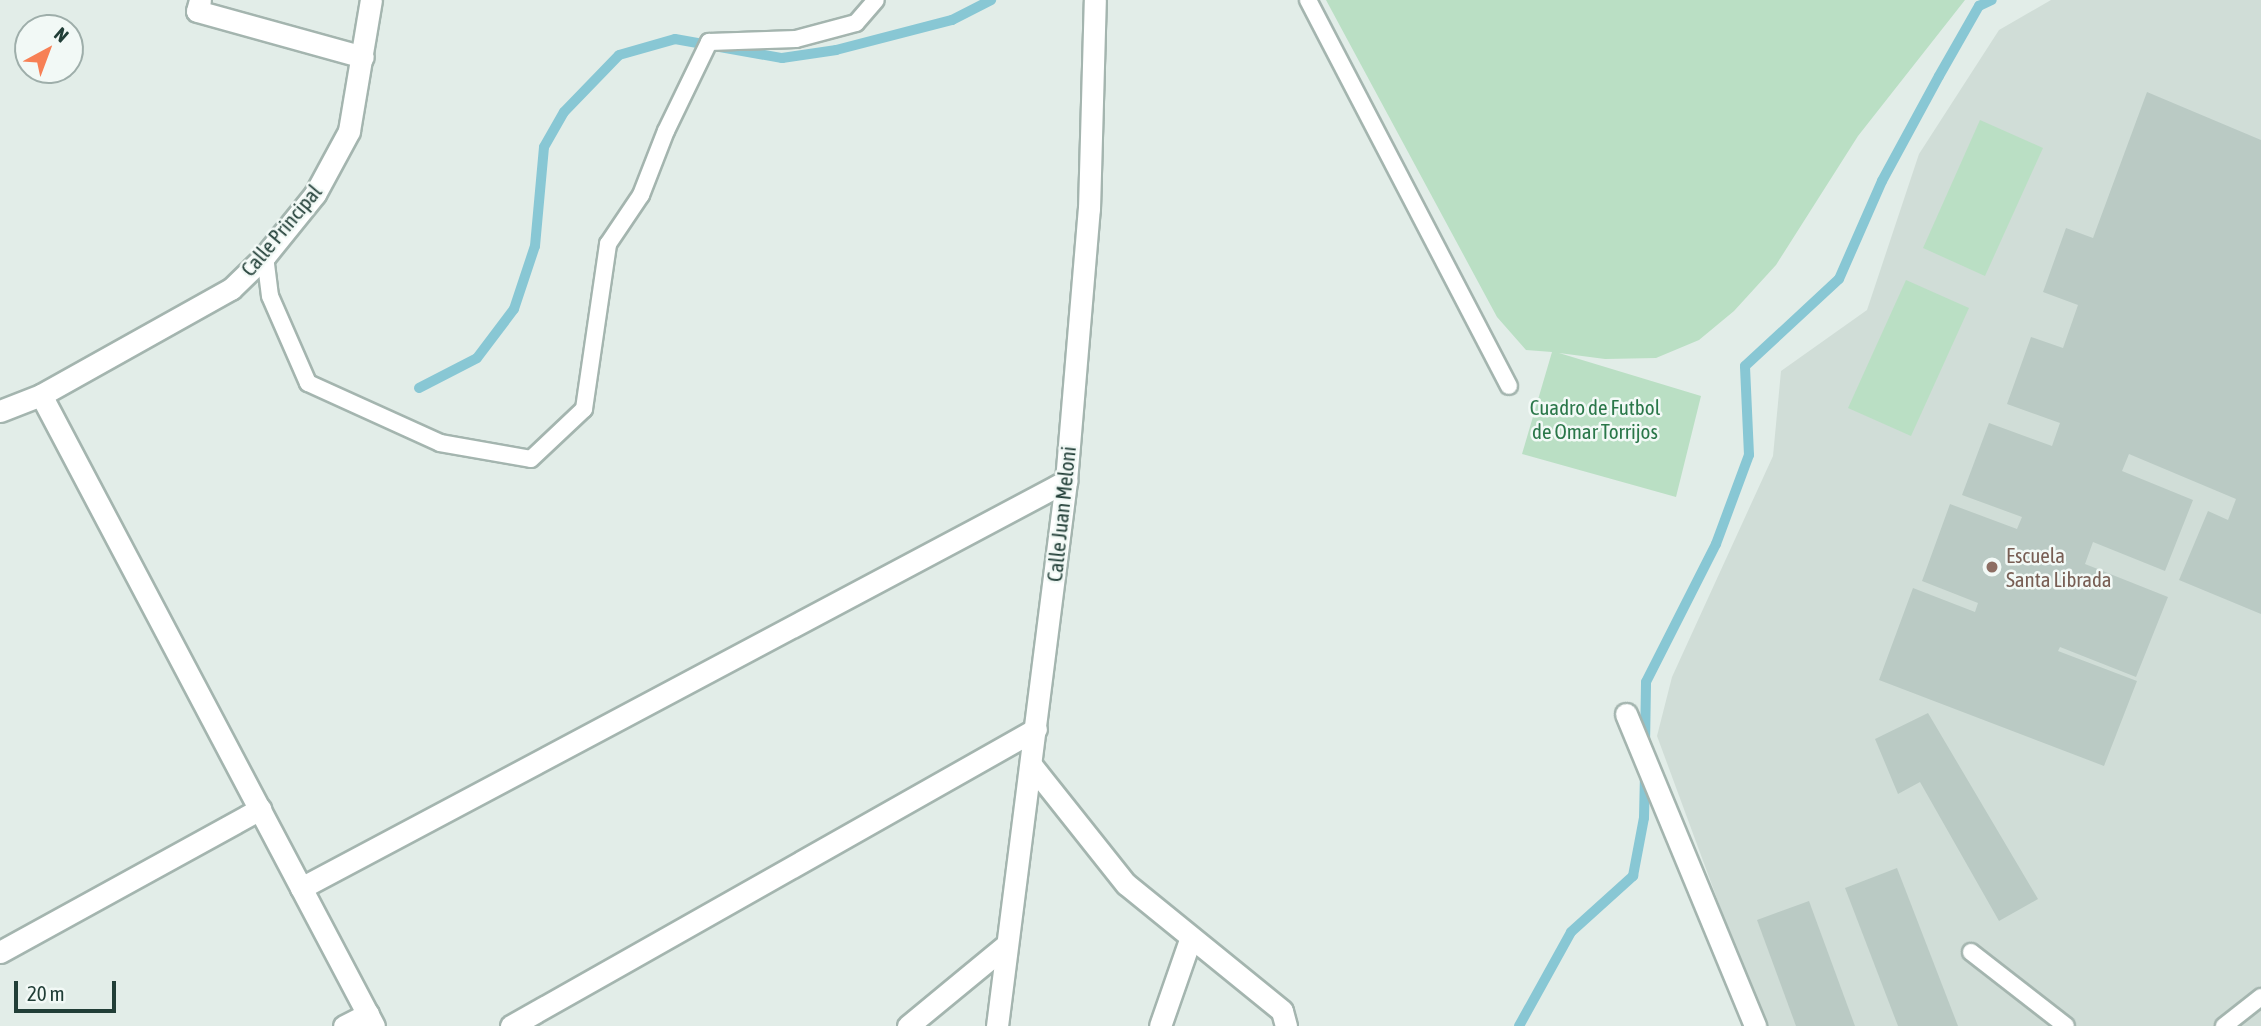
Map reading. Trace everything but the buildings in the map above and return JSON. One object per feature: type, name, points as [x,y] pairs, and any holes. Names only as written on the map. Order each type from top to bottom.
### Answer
[{"type":"street","points":[[200,0],[197,11],[363,57]]},
{"type":"street","name":"Calle Principal","points":[[0,411],[41,395],[231,289],[265,256],[315,194],[349,131],[372,0]]},
{"type":"street","name":"Calle Juan Meloni","points":[[997,1026],[1005,946],[1037,729],[1066,481],[1089,209],[1100,1]]},
{"type":"street","points":[[41,395],[371,1020],[344,1026]]},
{"type":"street","points":[[301,888],[1066,481]]},
{"type":"street","points":[[1630,724],[1755,1026]]},
{"type":"street","points":[[511,1026],[1037,729]]},
{"type":"street","points":[[1032,766],[1126,884],[1190,940],[1282,1011],[1286,1026]]},
{"type":"street","points":[[0,952],[260,809]]},
{"type":"street","points":[[1160,1026],[1190,940]]},
{"type":"street","points":[[908,1026],[1005,946]]},
{"type":"lane","points":[[265,256],[270,296],[308,383],[440,443],[531,459],[584,409],[608,244],[641,195],[666,131],[707,46],[796,39],[856,23],[876,0]]},
{"type":"lane","points":[[1308,0],[1509,386]]},
{"type":"lane","points":[[1971,952],[2066,1026]]},
{"type":"lane","points":[[2224,1026],[2261,997]]},
{"type":"shaded area","name":"Escuela Santa Librada","points":[[2051,0],[2261,0],[2261,1026],[1764,1026],[1657,736],[1672,677],[1773,456],[1781,371],[1867,310],[1919,154],[1999,30]]},
{"type":"green space","name":"Cuadro de Futbol de Omar Torrijos","points":[[1326,0],[1965,0],[1858,136],[1776,265],[1734,311],[1699,340],[1656,358],[1605,359],[1559,353],[1701,396],[1676,497],[1522,454],[1552,352],[1526,350],[1497,317]]},
{"type":"green space","points":[[1980,120],[2043,148],[1985,276],[1923,248]]},
{"type":"green space","points":[[1906,280],[1969,308],[1911,436],[1848,408]]},
{"type":"waterway","points":[[419,388],[477,358],[514,309],[535,246],[544,147],[564,112],[619,55],[675,39],[782,58],[836,50],[952,20],[991,0]]},
{"type":"waterway","points":[[1645,747],[1646,682],[1716,544],[1749,455],[1745,366],[1839,279],[1882,181],[1939,76],[1979,6],[1992,0]]},
{"type":"waterway","points":[[1519,1026],[1571,932],[1633,876],[1644,818],[1645,773]]},
{"type":"place","name":"Escuela Santa Librada","points":[[1992,567]]}]
